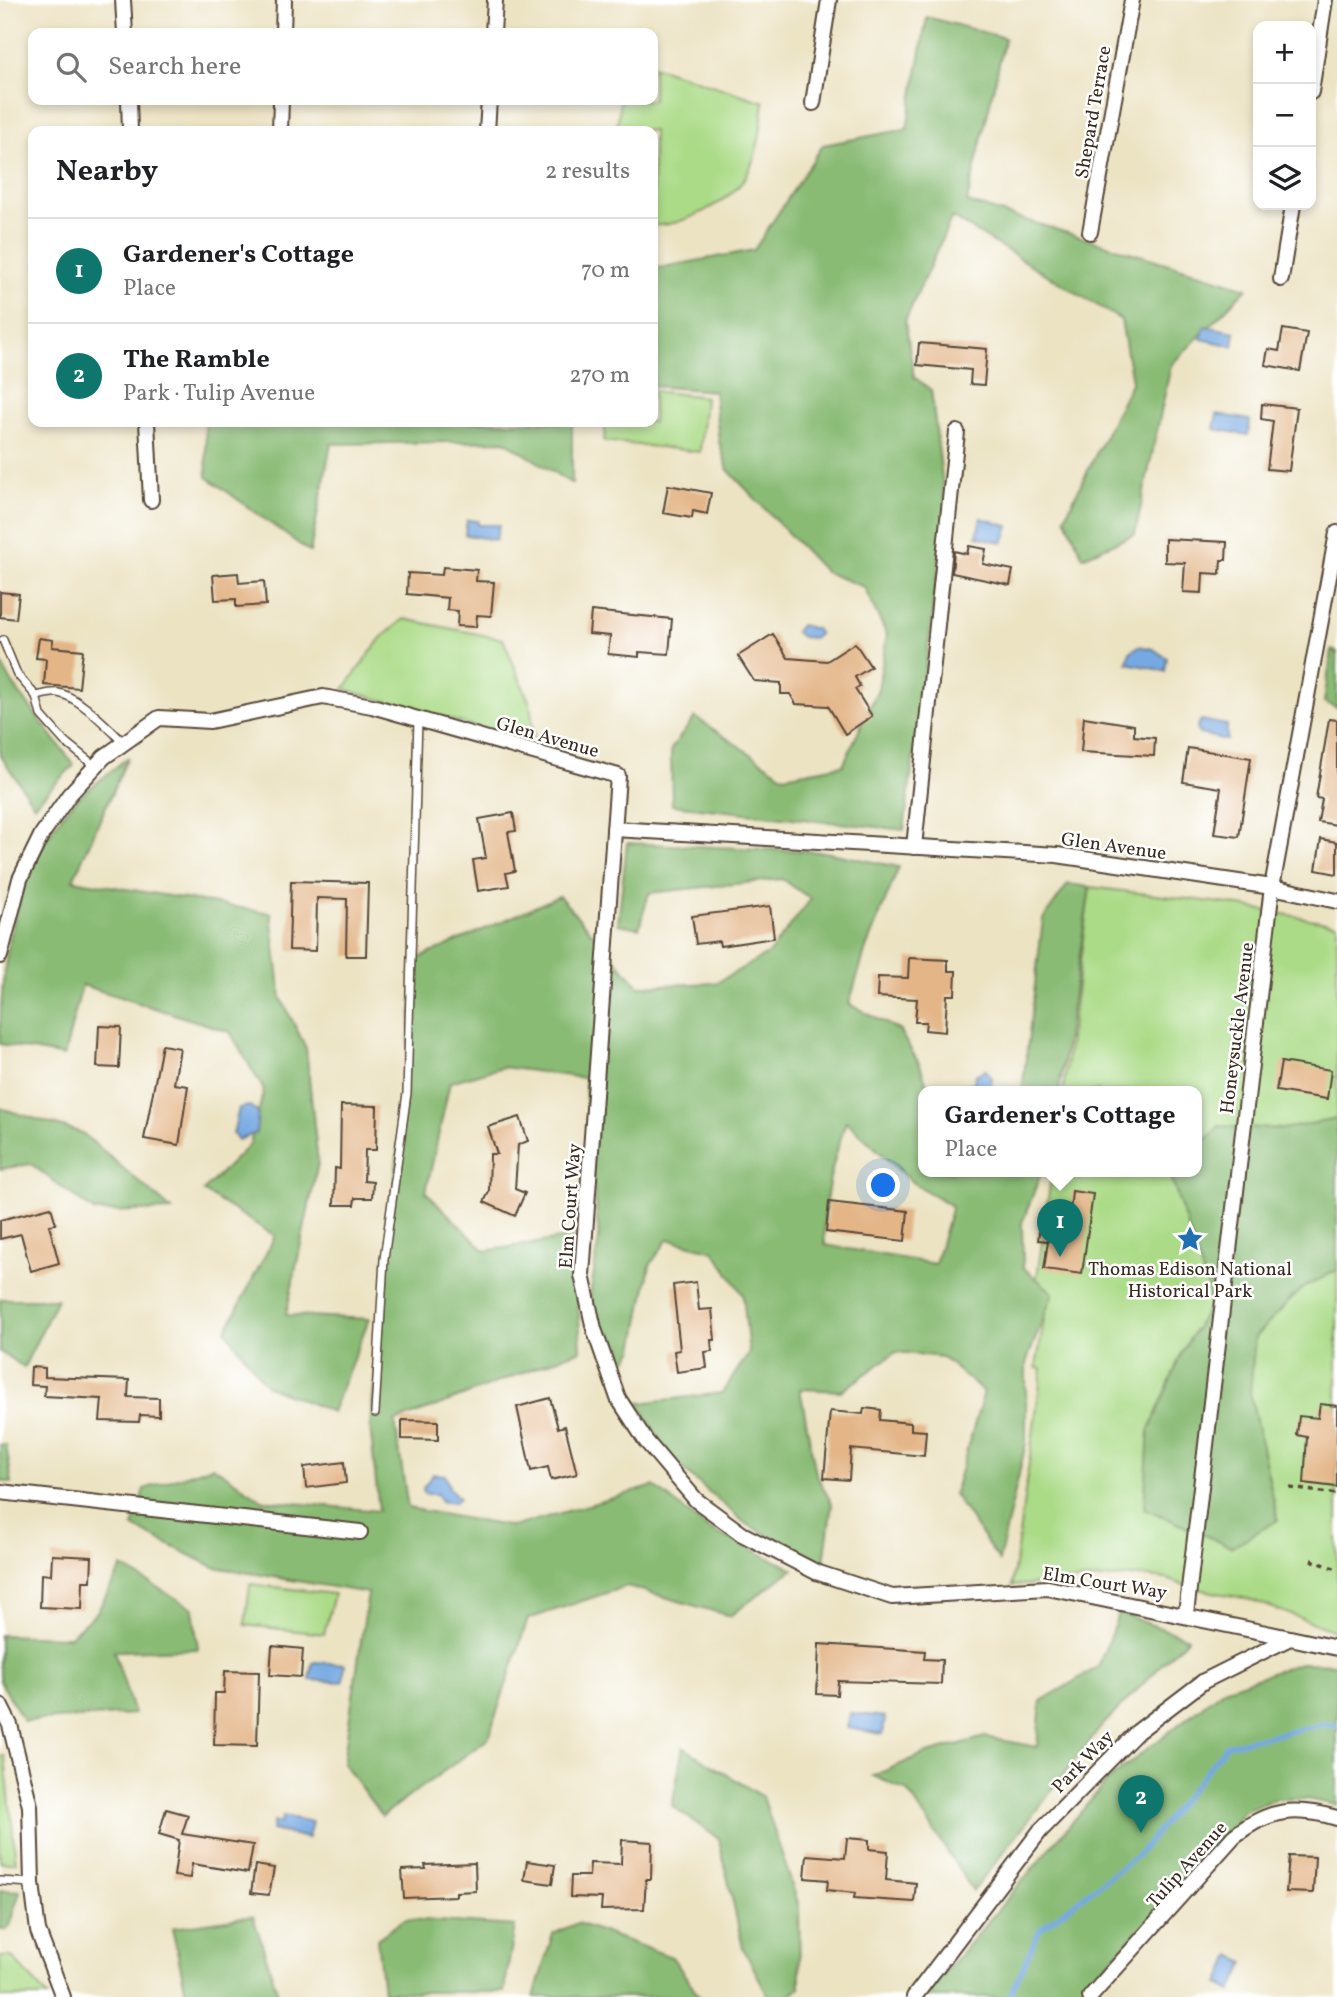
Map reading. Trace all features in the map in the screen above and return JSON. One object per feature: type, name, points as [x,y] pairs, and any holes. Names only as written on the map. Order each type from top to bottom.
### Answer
[{"type":"street","points":[[123,0],[125,28]]},
{"type":"street","points":[[283,28],[284,0]]},
{"type":"street","points":[[494,28],[495,0]]},
{"type":"street","points":[[813,103],[829,0]]},
{"type":"street","name":"Shepard Terrace","points":[[1090,232],[1132,0]]},
{"type":"street","points":[[1312,84],[1325,0]]},
{"type":"street","points":[[129,105],[130,126]]},
{"type":"street","points":[[280,126],[281,105]]},
{"type":"street","points":[[487,126],[489,105]]},
{"type":"street","points":[[1281,279],[1292,210]]},
{"type":"street","points":[[146,427],[151,500]]},
{"type":"street","points":[[914,847],[957,432]]},
{"type":"street","name":"Honeysuckle Avenue","points":[[1186,1614],[1272,887],[1337,533]]},
{"type":"street","name":"Glen Avenue","points":[[0,956],[20,879],[41,834],[69,794],[96,766],[124,743],[159,718],[210,721],[323,697],[372,706],[618,776],[614,829],[1057,855],[1272,887],[1337,901]]},
{"type":"street","name":"Elm Court Way","points":[[614,829],[582,1275],[594,1329],[618,1398],[646,1441],[696,1500],[743,1534],[816,1573],[892,1597],[1048,1588],[1186,1614],[1290,1638]]},
{"type":"street","points":[[0,1492],[360,1532]]},
{"type":"street","points":[[1290,1638],[1337,1648]]},
{"type":"street","name":"Park Way","points":[[914,1997],[1040,1831],[1137,1732],[1204,1681],[1290,1638]]},
{"type":"street","points":[[0,1705],[10,1725],[30,1807],[32,1884],[38,1931],[63,1997]]},
{"type":"street","name":"Tulip Avenue","points":[[1090,1997],[1234,1836],[1256,1819],[1285,1811],[1337,1818]]},
{"type":"lane","points":[[3,640],[17,674],[36,696],[41,715],[64,741],[96,766]]},
{"type":"lane","points":[[36,696],[55,692],[64,695],[96,717],[124,743]]},
{"type":"lane","points":[[375,1413],[384,1259],[407,1093],[418,719]]},
{"type":"lane","points":[[0,1881],[32,1884]]},
{"type":"path","points":[[1290,1488],[1337,1494]]},
{"type":"path","points":[[1311,1560],[1337,1569]]},
{"type":"green space","points":[[927,17],[1005,38],[967,202],[1247,288],[1171,365],[1135,534],[1083,557],[1065,517],[1132,381],[1121,320],[952,217],[905,321],[914,377],[931,390],[946,509],[904,830],[672,805],[671,749],[695,717],[784,776],[843,765],[878,689],[887,635],[864,587],[825,572],[728,470],[719,442],[714,391],[658,386],[658,268],[754,250],[823,145],[907,129]]},
{"type":"green space","points":[[658,68],[764,102],[759,140],[746,176],[718,203],[677,222],[658,225],[658,126],[617,126],[620,105],[658,105]]},
{"type":"green space","points":[[658,392],[705,397],[700,452],[604,441],[605,427],[658,427]]},
{"type":"green space","points":[[205,427],[572,427],[572,484],[505,441],[331,444],[310,552],[207,477]]},
{"type":"green space","points":[[404,619],[503,639],[530,704],[535,744],[344,689],[381,638]]},
{"type":"green space","points":[[1332,650],[1337,652],[1337,708],[1324,702]]},
{"type":"green space","points":[[0,661],[12,683],[74,765],[34,805],[0,755]]},
{"type":"green space","points":[[128,757],[73,880],[271,913],[281,998],[306,1048],[318,1163],[286,1315],[369,1319],[332,1412],[267,1386],[226,1331],[275,1236],[203,1191],[250,1144],[264,1090],[230,1032],[82,985],[64,1056],[0,1044],[3,985],[12,926],[31,870],[44,843],[66,810]]},
{"type":"green space","points":[[627,843],[825,852],[899,867],[866,948],[849,1004],[899,1030],[920,1065],[927,1086],[918,1086],[918,1177],[1040,1177],[1022,1223],[1023,1267],[1053,1293],[1026,1363],[1026,1443],[999,1561],[954,1494],[984,1392],[942,1357],[896,1352],[842,1391],[800,1389],[816,1474],[832,1504],[824,1562],[746,1524],[671,1459],[639,1403],[722,1393],[749,1353],[743,1295],[714,1251],[668,1239],[650,1265],[634,1349],[619,1371],[590,1297],[599,1239],[584,1078],[503,1067],[450,1082],[426,1192],[485,1251],[574,1237],[581,1350],[395,1422],[408,1508],[512,1527],[654,1486],[708,1529],[793,1569],[730,1616],[627,1586],[528,1619],[488,1739],[382,1816],[343,1763],[368,1593],[214,1567],[133,1527],[144,1489],[213,1466],[262,1500],[379,1511],[370,1426],[417,959],[559,896],[639,986],[716,983],[769,953],[811,899],[782,879],[649,893],[639,928],[618,924]],"holes":[[[846,1121],[913,1183],[952,1206],[935,1264],[825,1245],[826,1198]]]},
{"type":"green space","points":[[1068,884],[1090,887],[1060,1086],[1023,1086],[1043,919]]},
{"type":"green space","name":"Thomas Edison National Historical Park","points":[[1090,887],[1229,904],[1337,924],[1337,1632],[1249,1599],[1192,1588],[1167,1579],[1137,1576],[1012,1586],[1042,1369],[1036,1368],[1046,1308],[1033,1306],[1051,1177],[1202,1177],[1202,1086],[1064,1086]]},
{"type":"green space","points":[[0,1108],[82,1133],[172,1210],[95,1212],[31,1164],[0,1169]]},
{"type":"green space","points":[[1337,1119],[1337,1270],[1300,1290],[1255,1337],[1250,1393],[1278,1520],[1231,1547],[1144,1508],[1149,1431],[1182,1352],[1212,1301],[1171,1177],[1202,1177],[1202,1145],[1219,1126],[1282,1129]]},
{"type":"green space","points":[[0,1299],[57,1299],[24,1367],[0,1352]]},
{"type":"green space","points":[[0,1444],[6,1445],[12,1483],[0,1481]]},
{"type":"green space","points":[[122,1567],[193,1608],[198,1649],[114,1651],[134,1714],[24,1721],[0,1681],[0,1635],[69,1637],[97,1612]]},
{"type":"green space","points":[[250,1584],[334,1594],[324,1634],[245,1625]]},
{"type":"green space","points":[[1119,1613],[1188,1638],[1102,1726],[973,1891],[908,1791],[873,1776],[924,1754],[985,1737],[1037,1747],[1041,1701],[1098,1667]]},
{"type":"green space","points":[[1300,1663],[1337,1664],[1337,1805],[1306,1799],[1276,1799],[1244,1811],[1216,1850],[1075,1997],[924,1997],[1107,1781],[1224,1689]]},
{"type":"green space","points":[[683,1747],[763,1797],[799,1906],[800,1988],[785,1997],[769,1997],[743,1948],[719,1839],[672,1806]]},
{"type":"green space","points":[[5,1756],[16,1862],[0,1862],[0,1757]]},
{"type":"green space","points":[[0,1890],[20,1891],[8,1929],[0,1929]]},
{"type":"green space","points":[[253,1916],[279,1997],[187,1997],[172,1928]]},
{"type":"green space","points":[[405,1919],[515,1926],[504,1992],[383,1992],[377,1939]]},
{"type":"green space","points":[[577,1923],[672,1957],[700,1997],[534,1997],[553,1934]]},
{"type":"green space","points":[[0,1957],[12,1957],[48,1997],[0,1997]]},
{"type":"water","points":[[1205,326],[1235,332],[1233,346],[1201,339]]},
{"type":"water","points":[[1217,414],[1250,420],[1248,435],[1214,429]]},
{"type":"water","points":[[981,518],[1009,526],[1003,543],[977,536]]},
{"type":"water","points":[[467,520],[478,521],[478,525],[499,525],[496,540],[465,535]]},
{"type":"water","points":[[801,625],[816,629],[819,634],[813,638],[802,637],[795,632]]},
{"type":"water","points":[[1139,646],[1153,649],[1167,658],[1165,671],[1127,663],[1130,652]]},
{"type":"water","points":[[1201,720],[1227,725],[1227,740],[1199,734],[1197,727]]},
{"type":"water","points":[[986,1070],[992,1078],[991,1086],[969,1086],[968,1084],[974,1083],[975,1075]]},
{"type":"water","points":[[250,1106],[258,1113],[256,1133],[238,1140],[233,1134],[239,1108]]},
{"type":"water","points":[[433,1474],[445,1475],[450,1489],[459,1498],[455,1503],[440,1501],[437,1494],[424,1494],[423,1488]]},
{"type":"water","points":[[313,1662],[345,1664],[343,1682],[310,1680]]},
{"type":"water","points":[[850,1713],[885,1717],[883,1734],[847,1728]]},
{"type":"water","points":[[283,1816],[312,1822],[308,1838],[272,1830],[274,1821],[281,1823]]},
{"type":"water","points":[[1231,1955],[1245,1962],[1232,1991],[1219,1984]]},
{"type":"building","points":[[1283,329],[1307,333],[1300,371],[1265,365],[1268,349],[1279,351]]},
{"type":"building","points":[[919,343],[987,349],[984,385],[970,384],[971,370],[917,365]]},
{"type":"building","points":[[1262,404],[1297,408],[1289,471],[1267,469],[1273,421],[1261,419]]},
{"type":"building","points":[[668,485],[711,493],[707,514],[693,511],[692,518],[663,513]]},
{"type":"building","points":[[1165,539],[1227,542],[1226,560],[1221,560],[1220,574],[1203,573],[1202,593],[1183,592],[1185,563],[1165,562]]},
{"type":"building","points":[[969,546],[986,549],[983,564],[1013,570],[1010,585],[952,573],[954,551],[967,554]]},
{"type":"building","points":[[443,567],[477,570],[476,581],[494,582],[491,616],[477,615],[476,627],[457,626],[458,611],[447,610],[448,598],[407,594],[408,573],[442,575]]},
{"type":"building","points":[[238,573],[239,583],[264,581],[266,605],[236,607],[236,599],[215,600],[213,575]]},
{"type":"building","points":[[0,592],[19,594],[16,619],[0,617]]},
{"type":"building","points":[[591,611],[672,619],[669,654],[639,652],[639,657],[608,654],[610,636],[589,634]]},
{"type":"building","points":[[773,634],[788,658],[827,661],[855,643],[871,667],[855,677],[860,686],[855,689],[872,716],[845,734],[828,706],[796,704],[790,694],[781,694],[781,683],[754,681],[738,656]]},
{"type":"building","points":[[39,638],[53,640],[52,647],[83,650],[79,688],[44,685],[46,659],[36,658]]},
{"type":"building","points":[[1084,717],[1134,725],[1134,736],[1155,738],[1154,756],[1081,752]]},
{"type":"building","points":[[1329,719],[1337,720],[1337,825],[1318,822],[1322,799],[1316,798]]},
{"type":"building","points":[[1188,748],[1251,758],[1239,837],[1214,834],[1221,788],[1183,782]]},
{"type":"building","points":[[513,813],[516,831],[508,832],[515,871],[506,873],[509,886],[478,891],[473,860],[486,858],[479,819]]},
{"type":"building","points":[[1321,839],[1337,842],[1337,874],[1316,870]]},
{"type":"building","points":[[291,881],[368,883],[366,956],[346,956],[347,899],[317,898],[316,951],[289,950]]},
{"type":"building","points":[[770,906],[774,938],[720,946],[719,941],[696,944],[692,916]]},
{"type":"building","points":[[909,958],[948,960],[948,971],[956,971],[955,995],[947,995],[945,1032],[925,1030],[926,1022],[915,1022],[917,999],[877,997],[878,977],[908,978]]},
{"type":"building","points":[[99,1026],[121,1027],[119,1068],[97,1067]]},
{"type":"building","points":[[162,1045],[180,1048],[174,1084],[188,1086],[179,1145],[144,1139]]},
{"type":"building","points":[[1281,1062],[1331,1070],[1327,1099],[1276,1091]]},
{"type":"building","points":[[341,1105],[377,1106],[376,1150],[365,1150],[364,1181],[373,1182],[372,1198],[355,1198],[354,1205],[334,1205],[335,1168],[340,1169]]},
{"type":"building","points":[[520,1117],[528,1141],[518,1145],[515,1189],[525,1193],[515,1216],[484,1202],[489,1192],[490,1154],[497,1154],[488,1127]]},
{"type":"building","points":[[1072,1191],[1093,1194],[1082,1274],[1044,1269],[1048,1241],[1038,1240],[1042,1210],[1070,1213]]},
{"type":"building","points":[[829,1202],[908,1211],[905,1241],[826,1232]]},
{"type":"building","points":[[51,1207],[56,1224],[49,1225],[59,1263],[31,1271],[21,1234],[0,1239],[0,1220]]},
{"type":"building","points":[[696,1282],[699,1310],[712,1309],[715,1340],[711,1340],[712,1351],[705,1352],[707,1368],[677,1372],[674,1351],[680,1350],[673,1285]]},
{"type":"building","points":[[31,1367],[45,1368],[45,1377],[129,1380],[128,1397],[159,1398],[159,1416],[140,1415],[139,1422],[100,1421],[102,1399],[44,1396],[45,1386],[30,1385]]},
{"type":"building","points":[[550,1398],[558,1428],[565,1426],[577,1474],[551,1480],[548,1467],[531,1471],[517,1407]]},
{"type":"building","points":[[1320,1404],[1337,1406],[1337,1487],[1304,1483],[1307,1437],[1297,1435],[1299,1416],[1318,1418]]},
{"type":"building","points":[[864,1408],[881,1410],[880,1420],[911,1423],[911,1430],[926,1431],[924,1456],[851,1449],[849,1480],[824,1478],[830,1411],[863,1414]]},
{"type":"building","points":[[402,1420],[438,1421],[438,1440],[402,1439]]},
{"type":"building","points":[[344,1462],[346,1483],[306,1488],[304,1467]]},
{"type":"building","points":[[52,1555],[92,1557],[91,1581],[83,1581],[82,1609],[40,1607],[41,1574],[51,1575]]},
{"type":"building","points":[[819,1644],[925,1651],[924,1659],[942,1660],[941,1684],[838,1681],[837,1695],[817,1694]]},
{"type":"building","points":[[272,1646],[303,1649],[301,1677],[270,1675]]},
{"type":"building","points":[[225,1671],[259,1672],[257,1746],[214,1745],[215,1693],[224,1693]]},
{"type":"building","points":[[166,1809],[188,1815],[182,1834],[253,1845],[248,1873],[192,1864],[190,1878],[174,1876],[179,1840],[159,1834]]},
{"type":"building","points":[[847,1838],[869,1840],[869,1849],[888,1851],[886,1880],[916,1883],[914,1902],[854,1898],[855,1893],[827,1890],[828,1880],[805,1878],[807,1855],[845,1858]]},
{"type":"building","points":[[622,1840],[652,1842],[651,1879],[646,1879],[644,1909],[601,1910],[602,1898],[570,1897],[571,1876],[589,1876],[590,1863],[621,1864]]},
{"type":"building","points":[[1289,1856],[1315,1857],[1313,1893],[1286,1892]]},
{"type":"building","points":[[527,1861],[555,1865],[552,1884],[524,1880]]},
{"type":"building","points":[[475,1863],[476,1891],[456,1892],[456,1896],[404,1898],[402,1870],[426,1869],[425,1865]]},
{"type":"building","points":[[255,1865],[274,1868],[269,1895],[251,1893]]},
{"type":"waterway","points":[[1009,1997],[1040,1929],[1138,1855],[1227,1745],[1325,1724],[1337,1726]]},
{"type":"place","name":"Thomas Edison National Historical Park","points":[[1190,1239]]},
{"type":"place","name":"Gardener's Cottage","points":[[1060,1257]]},
{"type":"place","name":"The Ramble","points":[[1141,1833]]}]
